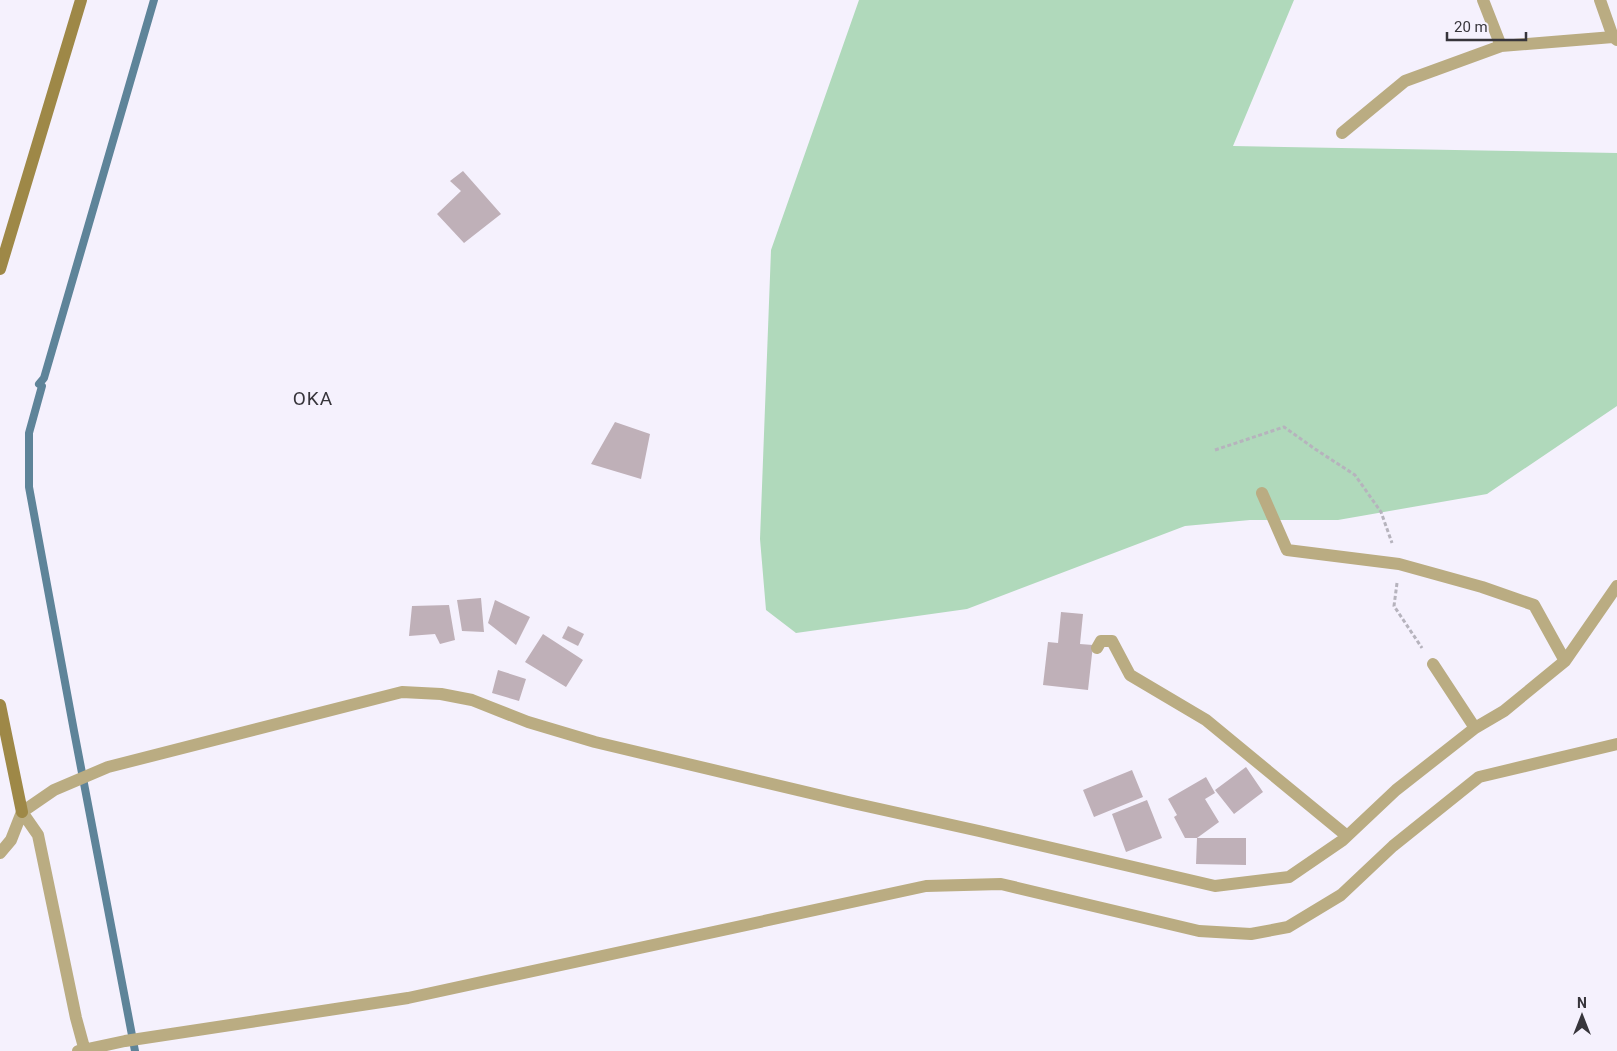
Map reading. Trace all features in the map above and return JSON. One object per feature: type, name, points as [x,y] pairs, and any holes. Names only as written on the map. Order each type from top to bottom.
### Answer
[{"type":"street","points":[[0,269],[81,0]]},
{"type":"street","points":[[1483,0],[1501,46]]},
{"type":"street","points":[[1342,133],[1404,81],[1501,46],[1615,38],[1600,0]]},
{"type":"street","points":[[1262,492],[1287,550],[1399,564],[1482,587],[1534,605],[1565,661]]},
{"type":"street","points":[[0,853],[11,840],[22,812],[54,790],[108,767],[402,692],[441,694],[472,700],[528,722],[595,742],[1215,886],[1289,877],[1347,836],[1396,790],[1475,728],[1504,710],[1565,661],[1617,586]]},
{"type":"street","points":[[1096,648],[1101,641],[1112,642],[1130,675],[1206,720],[1347,836]]},
{"type":"street","points":[[1433,664],[1475,728]]},
{"type":"street","points":[[0,705],[22,812],[38,836],[83,1050],[125,1041],[408,998],[926,886],[1002,884],[1199,931],[1251,934],[1288,927],[1341,895],[1394,846],[1478,777],[1617,744]]},
{"type":"path","points":[[1215,450],[1284,427],[1356,475],[1381,512],[1399,564],[1394,606],[1433,664]]},
{"type":"green space","points":[[859,0],[1294,0],[1233,146],[1617,153],[1617,406],[1487,494],[1338,520],[1250,520],[1185,526],[967,609],[796,633],[766,610],[760,539],[771,250]]},
{"type":"building","points":[[463,171],[501,214],[464,243],[437,214],[461,191],[450,181]]},
{"type":"building","points":[[615,422],[650,434],[641,479],[591,464]]},
{"type":"building","points":[[481,598],[484,632],[462,631],[457,600]]},
{"type":"building","points":[[495,600],[530,617],[516,645],[488,623]]},
{"type":"building","points":[[449,605],[455,640],[440,644],[435,634],[409,636],[412,606]]},
{"type":"building","points":[[1061,612],[1083,614],[1080,644],[1093,645],[1088,690],[1043,685],[1048,642],[1058,643]]},
{"type":"building","points":[[568,626],[584,634],[578,646],[562,638]]},
{"type":"building","points":[[543,634],[583,660],[566,687],[525,662]]},
{"type":"building","points":[[498,670],[526,679],[519,701],[492,693]]},
{"type":"building","points":[[1246,767],[1263,792],[1234,814],[1215,790]]},
{"type":"building","points":[[1132,770],[1143,797],[1094,817],[1083,790]]},
{"type":"building","points":[[1206,777],[1215,793],[1205,799],[1219,822],[1197,838],[1185,838],[1174,817],[1177,815],[1168,799]]},
{"type":"building","points":[[1147,800],[1162,838],[1126,852],[1112,814]]},
{"type":"building","points":[[1197,838],[1246,838],[1246,865],[1196,864]]},
{"type":"waterway","points":[[135,1051],[29,487],[29,433],[42,386],[39,384],[44,378],[154,0]]},
{"type":"district","name":"OKA","points":[[313,398]]}]
